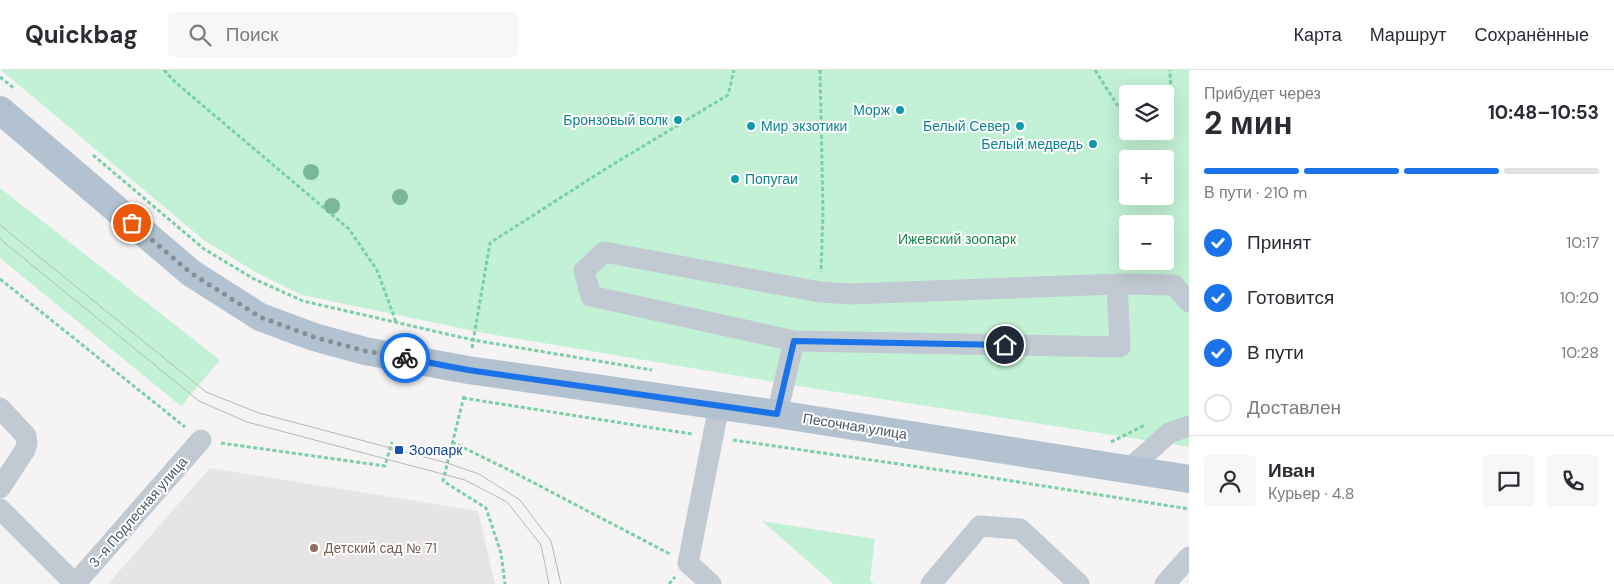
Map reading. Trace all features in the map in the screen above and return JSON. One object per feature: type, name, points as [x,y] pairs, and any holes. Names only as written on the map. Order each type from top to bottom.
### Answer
[{"type":"main road","name":"Песочная улица","points":[[8,100],[191,273],[260,317],[314,337],[365,351],[468,370],[777,414],[1189,479]]},
{"type":"street","points":[[1117,284],[1120,347],[794,341],[591,296],[584,271],[604,252],[820,292],[851,294],[1117,284],[1181,286],[1189,302]]},
{"type":"street","points":[[777,414],[794,341]]},
{"type":"street","points":[[711,584],[688,563],[719,406]]},
{"type":"street","points":[[0,408],[26,436],[27,443],[25,450],[0,488]]},
{"type":"street","points":[[1128,470],[1169,433],[1189,426]]},
{"type":"street","name":"3-я Подлесная улица","points":[[75,584],[201,440]]},
{"type":"street","points":[[0,509],[75,584]]},
{"type":"street","points":[[931,584],[980,526],[1020,529],[1079,584]]},
{"type":"street","points":[[1165,584],[1189,557]]},
{"type":"path","points":[[164,70],[175,82],[349,229],[377,270],[396,322]]},
{"type":"path","points":[[505,584],[501,553],[486,508],[443,481],[464,398],[490,243],[728,94],[734,70]]},
{"type":"path","points":[[820,70],[823,212],[820,292]]},
{"type":"path","points":[[1095,70],[1119,108]]},
{"type":"path","points":[[1170,70],[1171,85]]},
{"type":"path","points":[[0,77],[8,100]]},
{"type":"path","points":[[91,153],[204,249],[254,279],[303,301],[474,340]]},
{"type":"path","points":[[0,279],[201,440],[385,466],[392,442]]},
{"type":"path","points":[[464,398],[713,437],[958,472],[1189,509]]},
{"type":"path","points":[[452,442],[688,563]]},
{"type":"shaded area","name":"Детский сад № 71","points":[[210,468],[478,511],[495,584],[108,584]]},
{"type":"green space","name":"Ижевский зоопарк","points":[[1,70],[1189,70],[1189,447],[792,385],[484,333],[302,295],[259,274],[205,241]]},
{"type":"green space","points":[[0,188],[220,360],[181,406],[0,258]]},
{"type":"green space","points":[[762,521],[875,539],[870,580],[874,584],[834,584]]},
{"type":"tram line","points":[[0,225],[206,392],[259,413],[447,463],[479,474],[520,500],[551,541],[561,584]]},
{"type":"tram line","points":[[0,239],[199,401],[247,422],[465,480],[507,502],[541,545],[549,584]]},
{"type":"way so far","points":[[132,223],[191,273],[260,317],[314,337],[365,351],[405,358]]},
{"type":"place","name":"Морж","points":[[900,110]]},
{"type":"place","name":"Бронзовый волк","points":[[678,120]]},
{"type":"place","name":"Мир экзотики","points":[[751,126]]},
{"type":"place","name":"Белый Север","points":[[1020,126]]},
{"type":"place","name":"Белый медведь","points":[[1093,144]]},
{"type":"place","name":"Попугаи","points":[[735,179]]},
{"type":"place","name":"Зоопарк","points":[[399,450]]},
{"type":"place","name":"Детский сад № 71","points":[[314,548]]},
{"type":"route","points":[[405,358],[468,370],[777,414],[794,341],[1005,345]]}]
